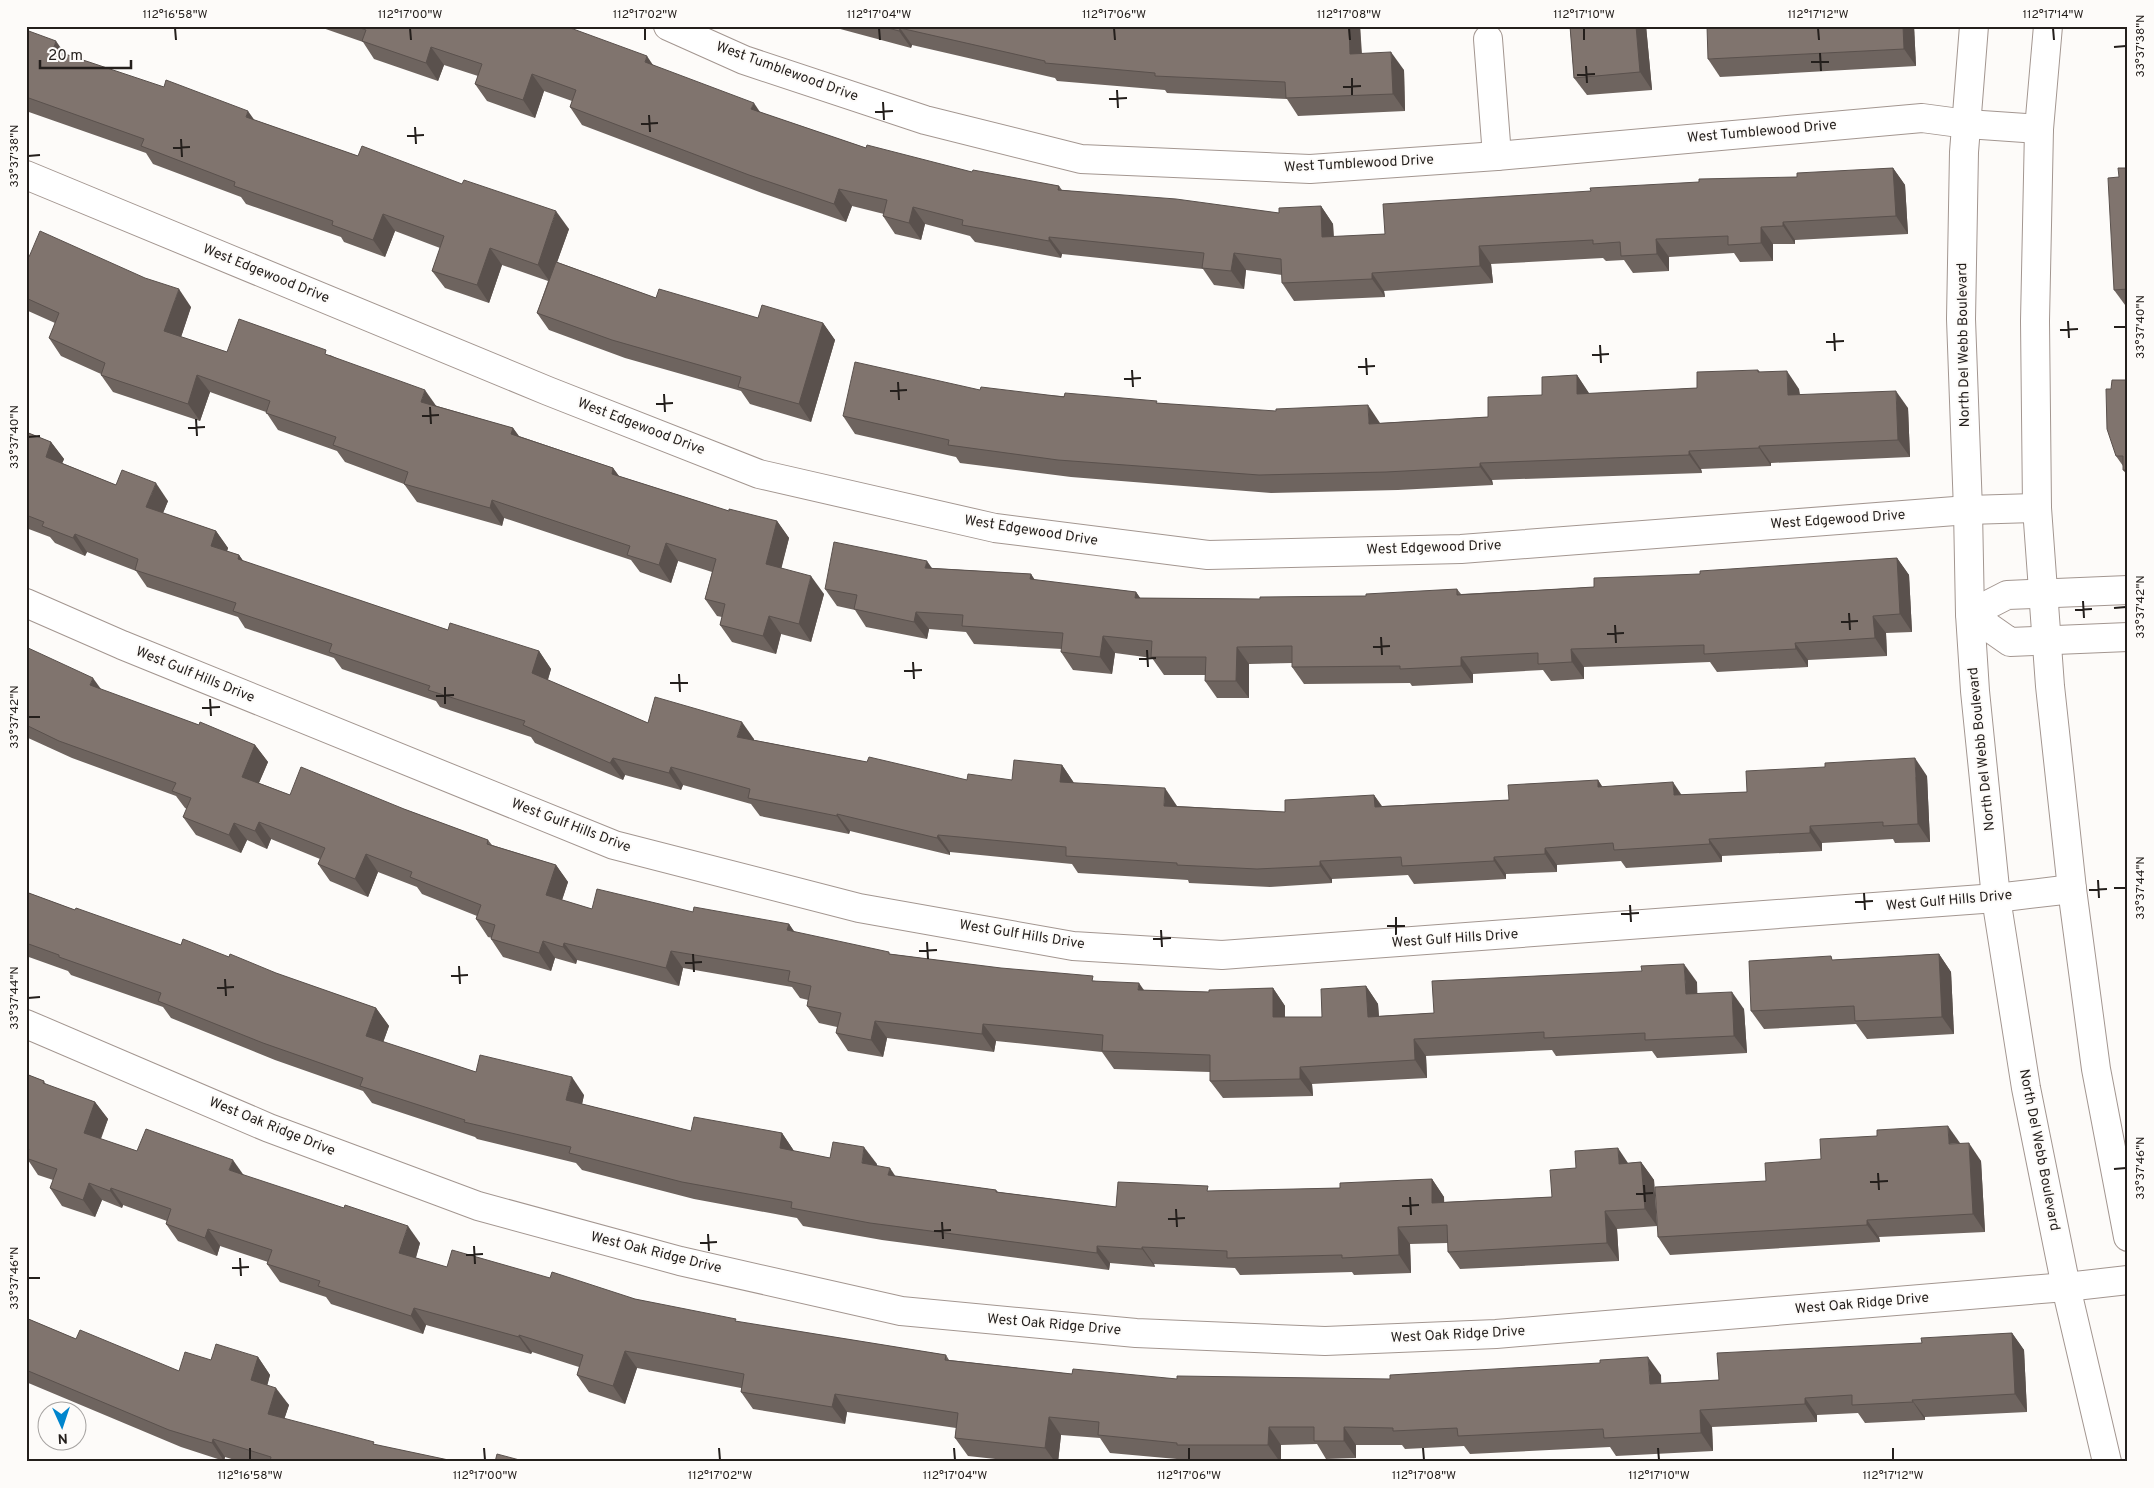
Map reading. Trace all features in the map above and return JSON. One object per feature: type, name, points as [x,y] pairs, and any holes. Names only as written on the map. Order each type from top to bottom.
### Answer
[{"type":"street","name":"West Tumblewood Drive","points":[[668,26],[744,60],[925,120],[1081,159],[1310,169],[1496,156],[1922,118],[1967,124],[2039,129]]},
{"type":"street","name":"North Del Webb Boulevard","points":[[1974,26],[1964,152],[1961,319],[1970,614],[1996,898],[2026,1088],[2066,1288],[2107,1462]]},
{"type":"street","points":[[2048,26],[2039,129],[2035,321],[2037,508],[2047,641],[2072,889],[2096,1069],[2128,1237]]},
{"type":"street","points":[[1488,39],[1496,156]]},
{"type":"street","name":"West Edgewood Drive","points":[[26,175],[548,391],[759,474],[995,528],[1208,555],[1461,549],[1968,510],[2037,508]]},
{"type":"street","points":[[2128,590],[2008,595],[1970,614],[2010,642],[2128,637]]},
{"type":"street","name":"West Gulf Hills Drive","points":[[26,603],[122,645],[614,845],[860,908],[1073,946],[1222,955],[1996,898],[2072,889]]},
{"type":"street","name":"West Oak Ridge Drive","points":[[26,1024],[268,1128],[478,1206],[680,1261],[901,1311],[1136,1333],[1325,1341],[1496,1334],[2066,1288],[2128,1280]]},
{"type":"building","points":[[354,26],[557,26],[564,28],[565,26],[647,56],[645,62],[754,103],[751,109],[866,148],[867,145],[972,172],[973,170],[1059,186],[1058,190],[1176,199],[1279,213],[1279,208],[1321,206],[1322,237],[1385,234],[1383,204],[1591,191],[1590,188],[1699,182],[1699,179],[1797,177],[1797,173],[1893,168],[1896,216],[1783,222],[1783,226],[1761,227],[1761,243],[1728,245],[1728,236],[1656,239],[1657,254],[1621,256],[1620,242],[1593,244],[1593,240],[1479,246],[1480,266],[1372,273],[1372,279],[1282,283],[1281,259],[1234,253],[1231,271],[1202,268],[1204,253],[1049,237],[1049,241],[962,225],[963,220],[913,207],[909,223],[883,216],[887,200],[839,189],[834,204],[749,175],[570,107],[576,90],[532,74],[523,100],[475,84],[482,64],[431,47],[426,63],[362,41],[366,30]]},
{"type":"building","points":[[881,26],[1349,26],[1350,54],[1391,52],[1393,94],[1286,98],[1285,82],[1155,76],[1155,73],[1045,63],[1045,61],[900,28],[899,31]]},
{"type":"building","points":[[1570,26],[1636,26],[1640,72],[1574,78]]},
{"type":"building","points":[[1707,26],[1903,26],[1904,49],[1708,59]]},
{"type":"building","points":[[26,30],[56,41],[53,50],[164,87],[166,80],[248,111],[246,117],[358,156],[362,146],[462,184],[464,180],[556,211],[538,265],[490,248],[477,285],[432,271],[444,236],[383,214],[373,240],[332,225],[333,221],[234,186],[235,182],[141,146],[144,139],[26,97]]},
{"type":"building","points":[[2118,168],[2128,168],[2128,289],[2114,290],[2108,178],[2119,177]]},
{"type":"building","points":[[40,231],[145,278],[179,289],[164,331],[227,352],[239,319],[326,350],[325,354],[425,390],[421,402],[513,428],[511,434],[613,468],[612,474],[729,511],[729,509],[777,521],[766,564],[811,576],[799,624],[769,616],[763,636],[720,625],[725,604],[705,599],[716,559],[666,543],[659,565],[627,555],[630,546],[492,500],[490,508],[404,484],[408,472],[333,445],[336,437],[266,413],[270,401],[197,375],[188,404],[101,375],[105,363],[49,338],[59,313],[26,298],[26,256],[29,257]]},
{"type":"building","points":[[556,262],[656,298],[659,289],[758,318],[762,305],[823,323],[799,404],[738,387],[741,377],[612,340],[537,313]]},
{"type":"building","points":[[855,362],[980,390],[981,387],[1064,397],[1065,393],[1157,401],[1156,403],[1276,411],[1276,409],[1368,405],[1369,424],[1488,417],[1488,397],[1542,395],[1542,377],[1577,375],[1577,394],[1697,388],[1697,372],[1787,371],[1788,395],[1896,391],[1898,440],[1689,451],[1689,455],[1480,463],[1480,467],[1386,472],[1259,475],[1058,460],[948,445],[949,440],[843,416]]},
{"type":"building","points":[[2112,380],[2128,380],[2128,470],[2123,470],[2123,456],[2116,456],[2107,429],[2106,389],[2111,389]]},
{"type":"building","points":[[26,432],[51,442],[46,457],[116,485],[122,470],[156,483],[146,507],[216,531],[211,546],[239,555],[238,559],[448,630],[450,623],[539,651],[532,673],[648,723],[655,697],[742,722],[737,737],[867,762],[869,757],[967,780],[968,774],[1012,780],[1014,760],[1062,765],[1060,782],[1165,788],[1164,806],[1285,812],[1285,800],[1374,795],[1375,807],[1509,800],[1508,785],[1598,780],[1598,787],[1673,782],[1674,795],[1747,792],[1746,771],[1825,767],[1825,763],[1915,758],[1918,824],[1883,826],[1883,822],[1810,826],[1810,833],[1709,839],[1710,844],[1614,850],[1613,843],[1545,848],[1545,854],[1494,857],[1494,861],[1402,866],[1401,857],[1320,861],[1320,866],[1257,869],[1066,856],[1066,847],[938,835],[937,838],[837,814],[837,816],[748,798],[750,789],[671,767],[669,773],[613,758],[610,763],[523,725],[525,721],[428,690],[430,686],[329,652],[332,644],[233,611],[236,603],[135,570],[138,559],[75,534],[73,538],[42,526],[44,522],[26,515]]},
{"type":"building","points":[[834,542],[927,561],[925,568],[1031,574],[1030,579],[1136,592],[1135,598],[1260,599],[1260,597],[1366,596],[1366,594],[1457,589],[1457,595],[1594,587],[1594,578],[1700,574],[1700,571],[1897,558],[1900,614],[1873,616],[1875,638],[1795,643],[1796,649],[1704,654],[1704,645],[1571,649],[1572,662],[1538,664],[1538,653],[1461,657],[1461,666],[1400,669],[1400,666],[1292,667],[1292,646],[1237,647],[1236,681],[1205,681],[1206,657],[1151,657],[1152,641],[1103,636],[1100,657],[1061,652],[1063,633],[962,626],[963,615],[916,612],[914,622],[854,609],[857,595],[825,589]]},
{"type":"building","points":[[26,647],[93,678],[90,685],[199,725],[200,722],[255,745],[242,777],[290,795],[301,767],[404,809],[488,840],[487,844],[556,865],[546,895],[592,909],[597,889],[693,912],[694,907],[789,924],[787,930],[889,952],[889,954],[1001,968],[1093,976],[1092,981],[1139,983],[1138,990],[1209,992],[1209,990],[1273,988],[1273,1017],[1322,1017],[1321,989],[1366,986],[1368,1017],[1434,1013],[1432,981],[1642,971],[1641,966],[1684,964],[1686,994],[1732,992],[1734,1036],[1645,1040],[1645,1033],[1544,1038],[1544,1032],[1414,1039],[1415,1060],[1300,1067],[1300,1079],[1210,1081],[1210,1055],[1102,1051],[1103,1035],[983,1024],[982,1034],[875,1021],[871,1040],[836,1033],[841,1013],[807,1006],[811,986],[788,981],[790,971],[671,951],[666,968],[564,943],[563,947],[543,941],[539,953],[491,939],[495,925],[476,919],[481,905],[410,877],[412,872],[366,854],[355,879],[318,864],[325,848],[259,822],[255,831],[234,823],[229,835],[183,817],[191,798],[172,791],[176,783],[59,741],[26,725]]},
{"type":"building","points":[[26,892],[181,945],[183,939],[229,957],[230,954],[276,973],[376,1008],[366,1036],[476,1072],[480,1055],[572,1077],[566,1100],[691,1131],[694,1117],[782,1133],[780,1148],[830,1158],[833,1142],[864,1147],[862,1163],[890,1168],[888,1175],[996,1190],[996,1192],[1116,1207],[1118,1182],[1208,1186],[1207,1191],[1340,1188],[1340,1183],[1432,1179],[1432,1203],[1552,1197],[1550,1170],[1576,1168],[1575,1151],[1618,1148],[1619,1164],[1641,1162],[1645,1209],[1605,1211],[1607,1243],[1448,1252],[1447,1225],[1398,1227],[1399,1255],[1342,1258],[1342,1255],[1227,1258],[1227,1251],[1142,1247],[1142,1249],[1097,1246],[1097,1253],[870,1223],[791,1208],[792,1202],[682,1182],[569,1153],[571,1147],[464,1122],[465,1120],[360,1086],[363,1078],[263,1043],[158,1001],[161,993],[59,957],[59,955],[26,943]]},
{"type":"building","points":[[1939,954],[1942,1017],[1855,1021],[1854,1006],[1751,1011],[1749,961],[1831,956],[1832,960]]},
{"type":"building","points":[[26,1074],[44,1081],[43,1083],[95,1102],[84,1133],[137,1151],[146,1129],[233,1160],[229,1170],[344,1208],[345,1205],[408,1226],[399,1253],[447,1267],[452,1250],[550,1278],[552,1272],[635,1299],[736,1319],[735,1321],[946,1355],[945,1360],[1072,1374],[1073,1369],[1177,1379],[1177,1376],[1390,1379],[1390,1375],[1600,1363],[1600,1360],[1648,1357],[1650,1384],[1719,1380],[1717,1353],[1922,1343],[1921,1338],[2012,1333],[2015,1394],[1852,1405],[1852,1395],[1805,1398],[1805,1404],[1700,1410],[1701,1433],[1604,1438],[1603,1429],[1458,1436],[1457,1428],[1393,1431],[1393,1428],[1344,1427],[1344,1441],[1314,1441],[1314,1427],[1269,1427],[1268,1445],[1177,1445],[1177,1443],[1098,1435],[1099,1422],[1049,1417],[1045,1448],[955,1438],[958,1413],[835,1394],[832,1407],[741,1392],[744,1374],[625,1351],[613,1386],[577,1375],[583,1355],[519,1335],[519,1337],[414,1308],[411,1316],[318,1286],[320,1281],[267,1264],[272,1250],[208,1229],[205,1238],[166,1224],[171,1209],[111,1188],[110,1191],[89,1183],[83,1200],[50,1188],[57,1169],[26,1158],[29,1149],[26,1148]]},
{"type":"building","points":[[1948,1126],[1949,1144],[1969,1143],[1973,1214],[1867,1220],[1867,1225],[1658,1237],[1655,1187],[1766,1181],[1765,1163],[1821,1159],[1820,1139],[1877,1136],[1877,1130]]},
{"type":"building","points":[[26,1318],[76,1339],[80,1330],[179,1371],[185,1352],[211,1360],[216,1344],[258,1357],[251,1380],[276,1388],[268,1414],[374,1442],[373,1444],[458,1462],[270,1462],[271,1457],[213,1439],[212,1443],[169,1430],[26,1370]]},
{"type":"building","points":[[497,1454],[527,1462],[495,1462]]}]
